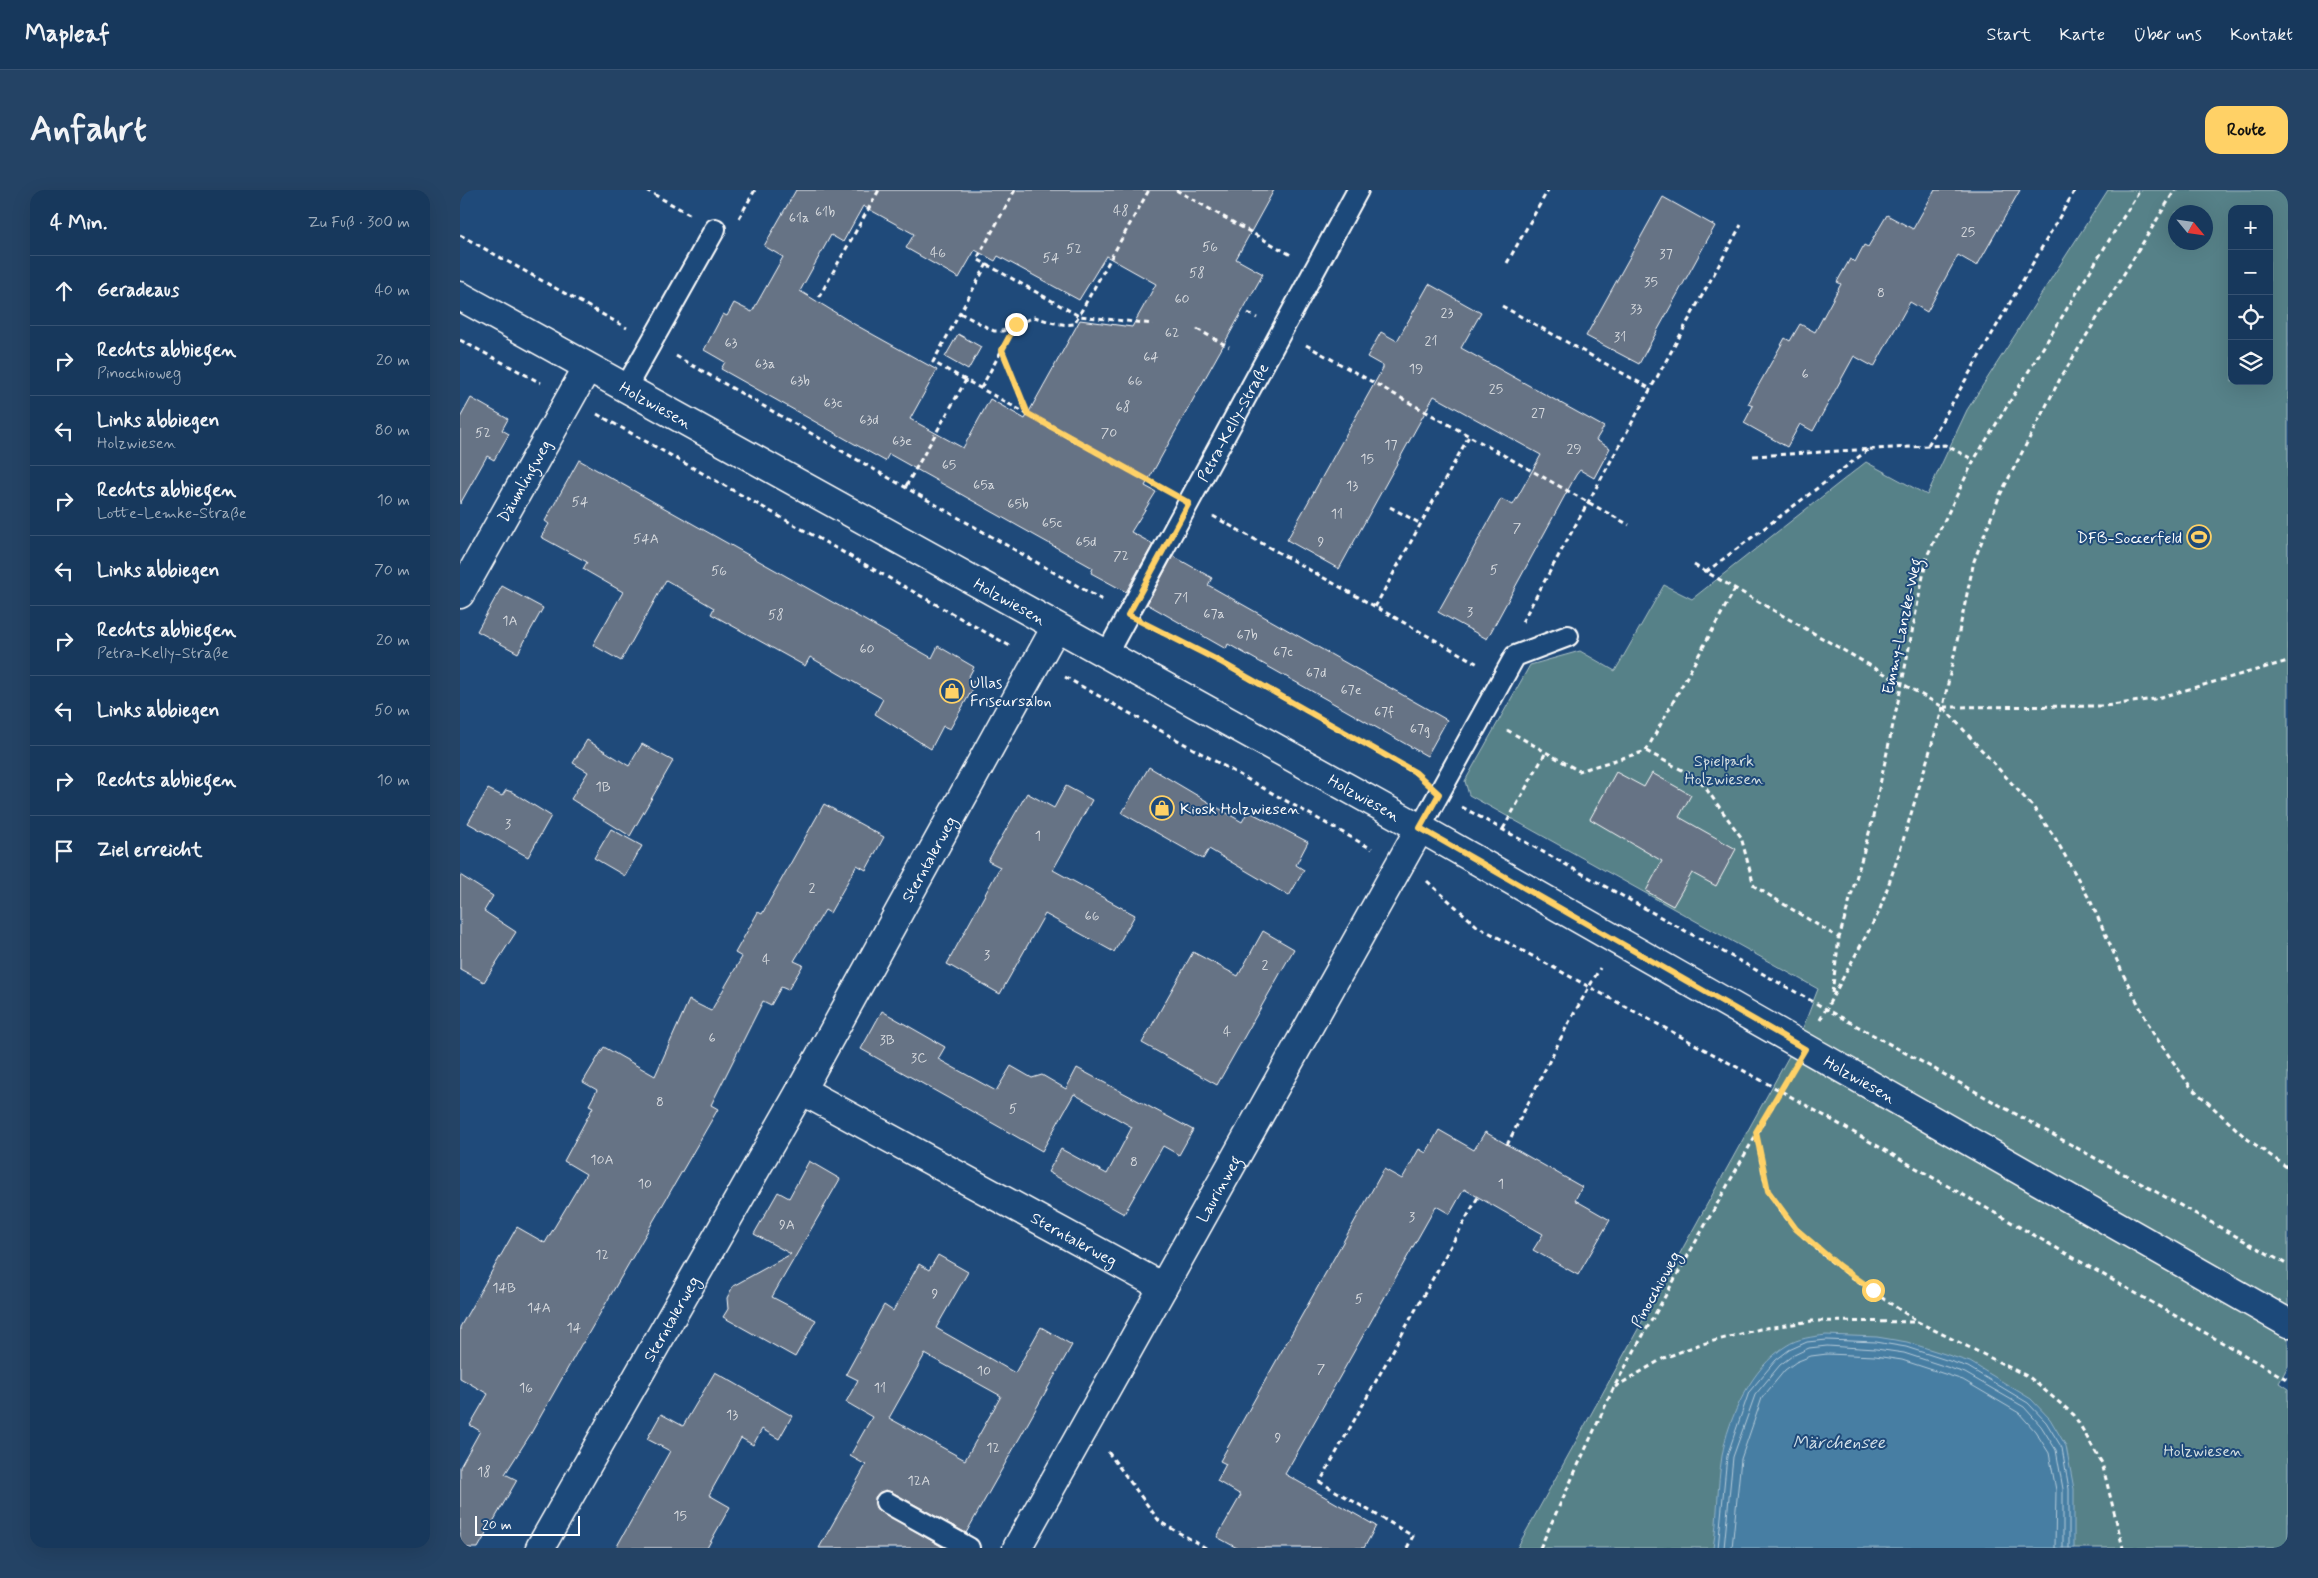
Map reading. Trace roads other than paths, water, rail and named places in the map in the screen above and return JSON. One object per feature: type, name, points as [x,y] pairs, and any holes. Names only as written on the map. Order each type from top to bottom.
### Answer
[{"type":"street","name":"Holzwiesen","points":[[460,296],[586,368],[1420,828],[2288,1323]]},
{"type":"street","name":"Däumlingweg","points":[[460,594],[586,368]]},
{"type":"street","name":"Sterntalerweg","points":[[540,1548],[801,1090],[1056,627]]},
{"type":"street","name":"Laurinweg","points":[[1016,1548],[1420,828]]},
{"type":"street","name":"Sterntalerweg","points":[[801,1090],[1163,1287]]},
{"type":"lane","name":"Petra-Kelly-Straße","points":[[1106,655],[1358,190]]},
{"type":"lane","points":[[625,389],[715,229]]},
{"type":"lane","points":[[1420,828],[1515,656],[1568,636]]},
{"type":"lane","points":[[886,1502],[969,1548]]},
{"type":"water","name":"Märchensee","points":[[1826,1335],[1877,1337],[1907,1342],[1970,1362],[2031,1399],[2050,1419],[2066,1446],[2074,1489],[2074,1548],[1713,1548],[1722,1456],[1736,1410],[1752,1380],[1774,1355],[1791,1343],[1810,1337]]},
{"type":"place","name":"DFB-Soccerfeld","points":[[2199,537]]},
{"type":"place","name":"Ullas Friseursalon","points":[[952,691]]},
{"type":"place","name":"Kiosk Holzwiesen","points":[[1162,808]]},
{"type":"park label","name":"Spielpark Holzwiesen","points":[[1724,769]]}]
